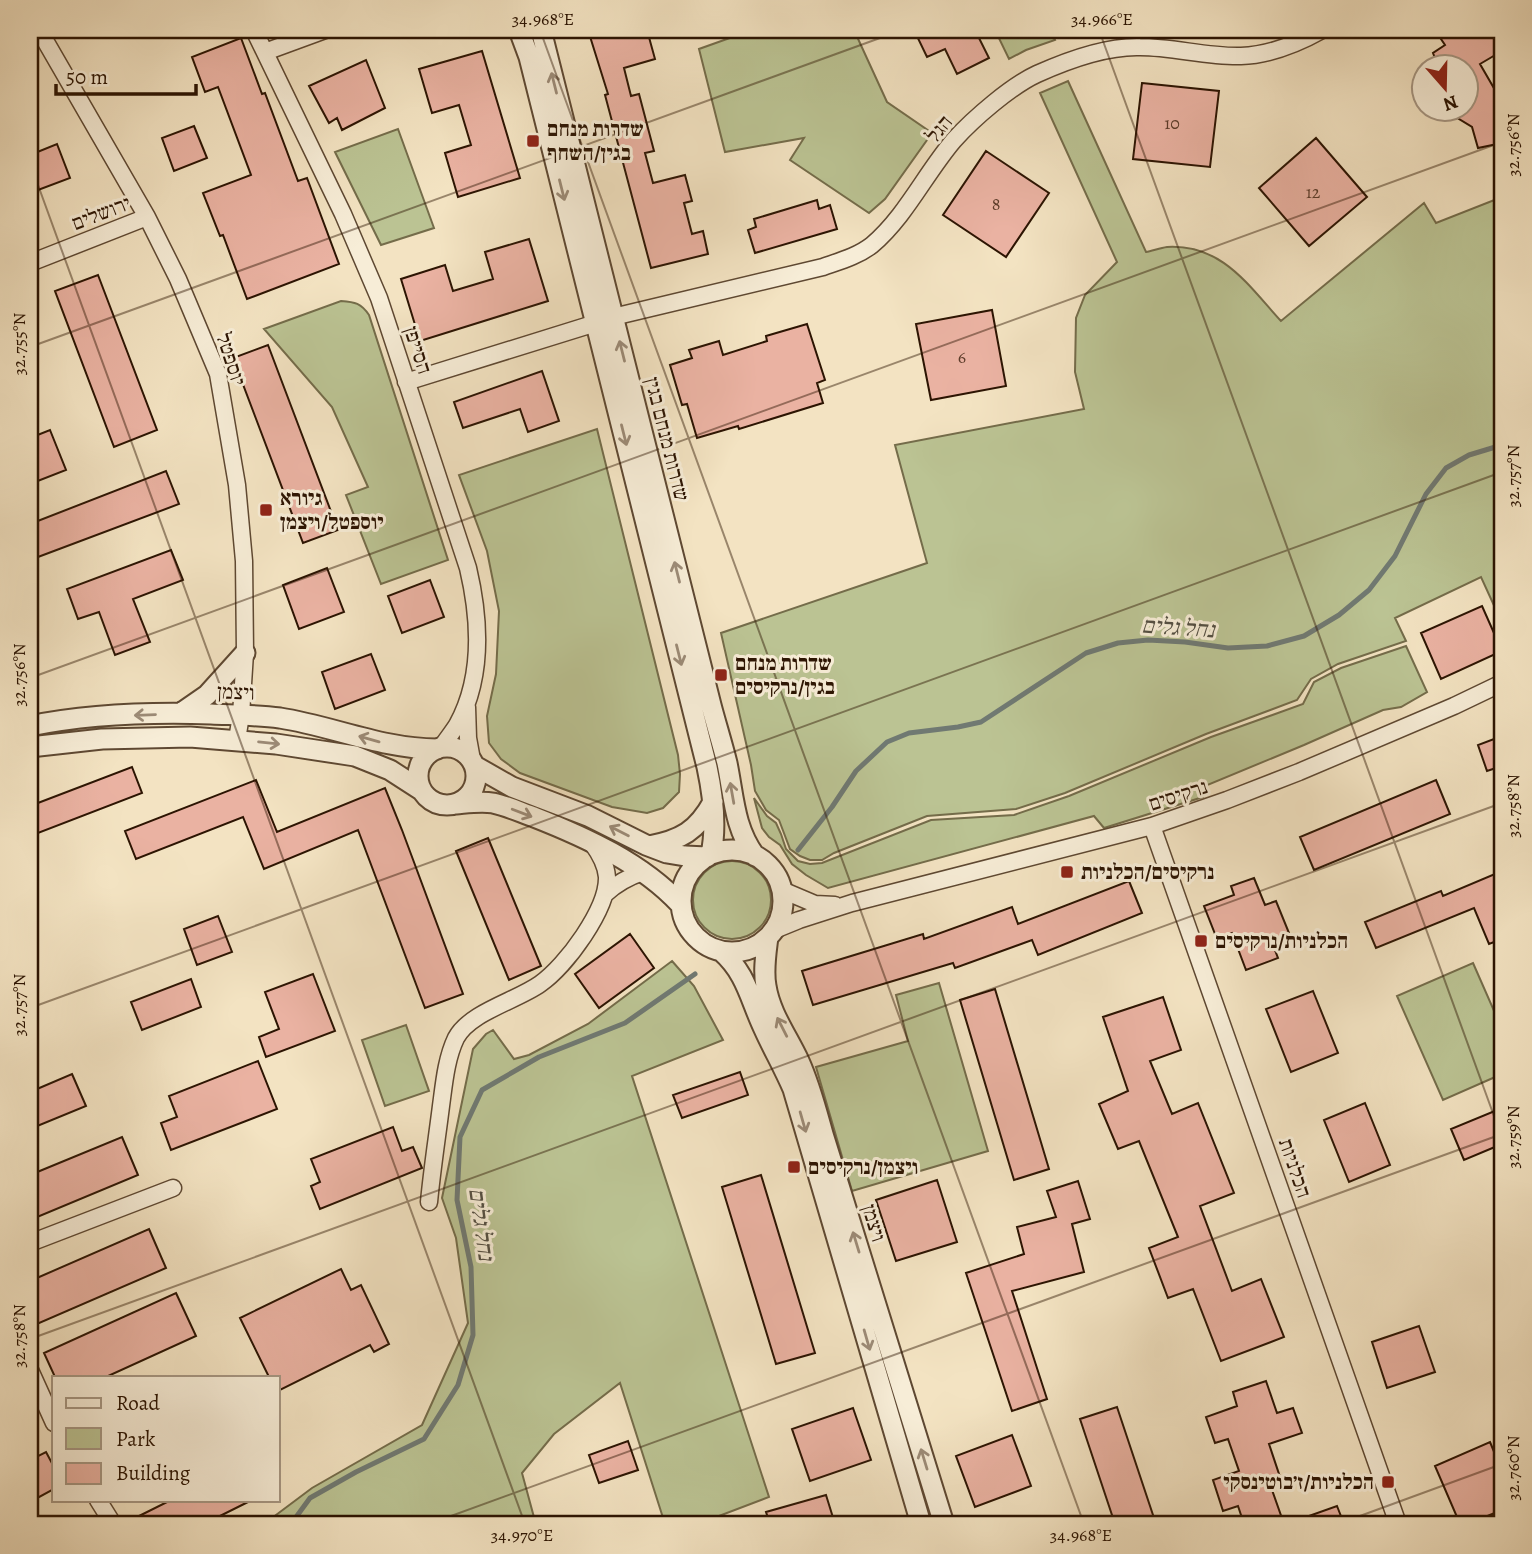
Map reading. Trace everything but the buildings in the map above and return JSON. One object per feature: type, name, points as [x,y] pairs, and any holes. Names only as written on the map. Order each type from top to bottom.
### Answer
[{"type":"street","name":"יוספטל","points":[[39,30],[147,217],[178,279],[218,374],[237,485],[244,561],[244,653],[237,740]]},
{"type":"street","name":"הסייפן","points":[[254,30],[343,214],[379,298],[460,542],[474,594],[477,646],[472,683],[456,726],[439,748]]},
{"type":"street","points":[[265,52],[326,30]]},
{"type":"street","name":"שדרות מנחם בגין","points":[[519,30],[604,320],[720,737],[738,823],[755,856]]},
{"type":"street","name":"שדרות מנחם בגין","points":[[541,30],[604,320],[707,766],[713,802],[713,846],[709,855]]},
{"type":"street","name":"הגל","points":[[406,382],[604,320],[848,259],[870,246],[888,229],[954,140],[978,117],[1008,92],[1050,69],[1101,51],[1138,46],[1242,56],[1292,45],[1322,30]]},
{"type":"street","name":"ירושלים","points":[[30,263],[147,217]]},
{"type":"street","points":[[181,713],[207,695],[244,653]]},
{"type":"street","name":"נרקיסים","points":[[770,934],[799,920],[852,903],[1152,826],[1299,772],[1502,683]]},
{"type":"street","name":"הסייפן","points":[[467,701],[468,738],[473,763]]},
{"type":"street","name":"ויצמן","points":[[30,726],[108,716],[181,713],[241,715],[317,725],[404,747],[439,748]]},
{"type":"street","points":[[30,747],[102,739],[190,737],[276,744],[355,756],[390,770],[436,803],[492,803],[554,825],[643,872],[659,883],[680,904]]},
{"type":"street","points":[[421,790],[418,770],[422,761],[429,753],[439,748],[455,747],[463,751],[473,763],[512,787],[588,816],[649,846],[685,856],[709,855]]},
{"type":"street","points":[[456,804],[471,793],[475,784],[477,775],[473,763]]},
{"type":"street","points":[[649,846],[678,839],[690,832],[713,802]]},
{"type":"street","name":"הכלניות","points":[[1152,826],[1398,1524]]},
{"type":"street","points":[[592,843],[605,864],[606,894]]},
{"type":"street","points":[[733,849],[750,852],[755,856],[765,861],[776,874],[782,890],[783,906],[778,923],[770,934],[754,947],[738,952],[705,946],[692,935],[680,904],[682,887],[689,872],[701,859],[716,852],[733,849]]},
{"type":"street","points":[[429,1202],[447,1067],[455,1040],[473,1019],[543,982],[558,968],[590,926],[606,894],[615,884],[643,872]]},
{"type":"street","name":"נרקיסים","points":[[782,890],[815,904],[852,903]]},
{"type":"street","name":"ויצמן","points":[[770,934],[765,970],[769,999],[800,1063],[815,1103],[944,1524]]},
{"type":"street","name":"ויצמן","points":[[721,951],[736,965],[743,977],[762,1026],[793,1089],[921,1524]]},
{"type":"street","points":[[30,1242],[173,1188]]},
{"type":"street","points":[[30,1370],[52,1419]]},
{"type":"street","points":[[99,1502],[113,1524]]},
{"type":"green space","points":[[752,30],[854,30],[887,102],[932,133],[885,199],[869,213],[790,160],[804,138],[725,152],[699,49]]},
{"type":"green space","points":[[995,30],[1050,30],[1055,40],[1009,59]]},
{"type":"green space","points":[[1068,81],[1146,252],[1167,247],[1186,248],[1218,259],[1232,269],[1281,321],[1424,203],[1436,223],[1502,197],[1502,623],[1481,577],[1395,618],[1406,641],[1338,664],[1311,679],[1297,700],[1206,734],[1065,793],[1016,809],[927,816],[822,860],[810,860],[790,849],[779,820],[766,810],[755,791],[721,633],[927,563],[895,445],[1084,409],[1075,372],[1076,318],[1085,295],[1117,262],[1040,93]]},
{"type":"green space","points":[[398,129],[434,228],[381,245],[335,152]]},
{"type":"green space","points":[[341,301],[357,304],[369,315],[448,560],[381,584],[346,495],[368,487],[332,407],[264,329]]},
{"type":"green space","points":[[597,429],[678,755],[679,792],[663,808],[647,813],[612,807],[520,773],[501,759],[489,743],[487,716],[496,674],[499,611],[487,551],[459,475]]},
{"type":"green space","points":[[1406,646],[1427,692],[1401,707],[1383,710],[1200,788],[1203,797],[1104,828],[1094,816],[828,888],[792,864],[780,845],[769,837],[762,828],[754,798],[767,816],[776,823],[786,849],[798,861],[822,863],[931,820],[1014,815],[1069,796],[1211,737],[1303,704],[1314,682],[1341,668]]},
{"type":"green space","points":[[732,861],[747,864],[760,872],[768,885],[771,900],[768,915],[760,928],[747,936],[732,939],[717,936],[704,928],[696,915],[693,900],[696,885],[704,872],[717,864]]},
{"type":"green space","points":[[672,961],[694,986],[723,1040],[632,1076],[769,1497],[698,1524],[665,1524],[620,1383],[554,1434],[522,1473],[535,1521],[528,1524],[264,1524],[312,1488],[422,1425],[468,1323],[456,1238],[442,1198],[473,1049],[493,1030],[514,1059],[529,1055],[588,1024]]},
{"type":"green space","points":[[1473,963],[1502,1029],[1502,1074],[1443,1100],[1397,996]]},
{"type":"green space","points":[[939,983],[988,1151],[852,1191],[816,1067],[908,1041],[896,995]]},
{"type":"green space","points":[[406,1025],[429,1091],[385,1106],[362,1040]]},
{"type":"waterway","name":"נחל גלים","points":[[798,850],[856,771],[887,742],[909,733],[981,722],[1086,653],[1118,643],[1148,640],[1228,648],[1267,646],[1304,636],[1339,615],[1369,590],[1395,556],[1426,494],[1446,468],[1469,455],[1502,445]]},
{"type":"waterway","name":"נחל גלים","points":[[291,1524],[310,1498],[424,1439],[458,1385],[473,1335],[471,1267],[457,1200],[460,1137],[482,1090],[539,1057],[625,1023],[695,974]]},
{"type":"place","name":"שדרות מנחם בגין/השחף","points":[[533,141]]},
{"type":"place","name":"גיורא יוספטל/ויצמן","points":[[266,510]]},
{"type":"place","name":"שדרות מנחם בגין/נרקיסים","points":[[721,675]]},
{"type":"place","name":"נרקיסים/הכלניות","points":[[1067,872]]},
{"type":"place","name":"הכלניות/נרקיסים","points":[[1201,941]]},
{"type":"place","name":"ויצמן/נרקיסים","points":[[794,1167]]},
{"type":"place","name":"הכלניות/ז׳בוטינסקי","points":[[1388,1482]]}]
